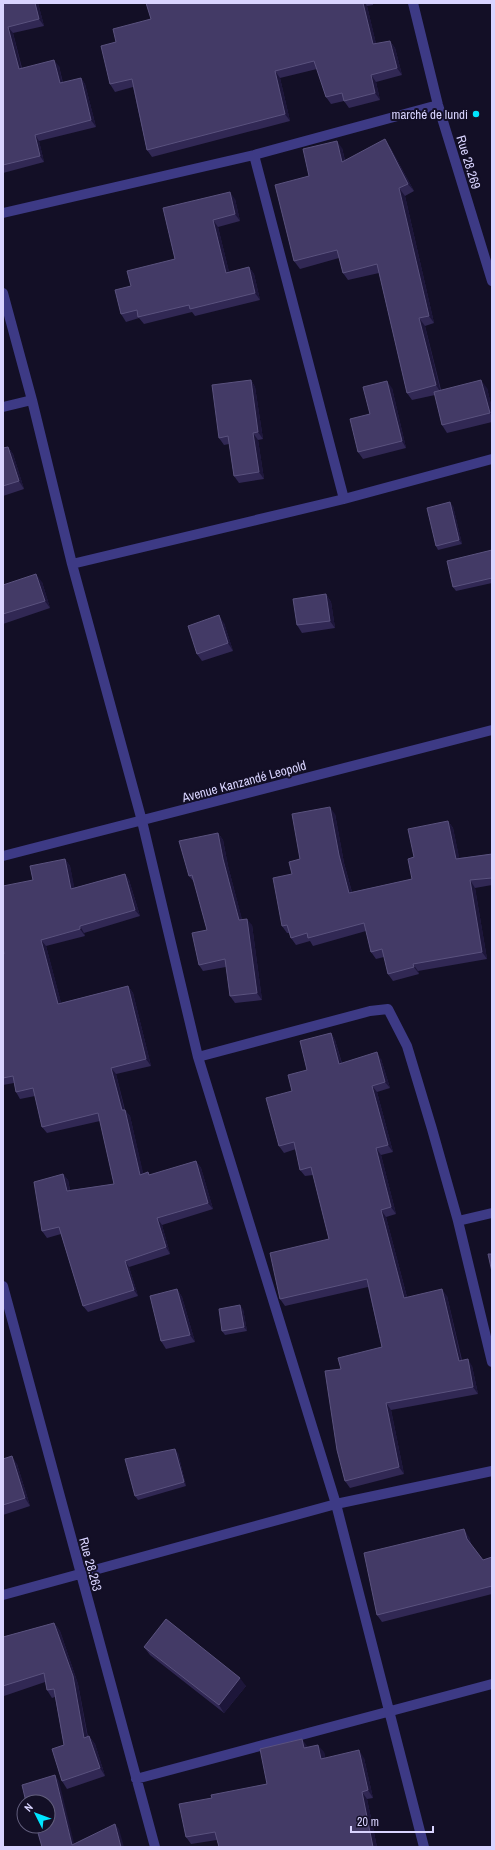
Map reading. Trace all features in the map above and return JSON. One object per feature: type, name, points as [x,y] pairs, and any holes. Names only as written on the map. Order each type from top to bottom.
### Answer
[{"type":"street","name":"Rue 28.269","points":[[413,3],[438,105],[492,281]]},
{"type":"street","points":[[3,213],[254,155],[438,105]]},
{"type":"street","points":[[254,155],[344,499]]},
{"type":"street","points":[[3,293],[32,400],[72,564],[142,821],[198,1057],[336,1504],[424,1847]]},
{"type":"street","points":[[3,407],[32,400]]},
{"type":"street","points":[[72,564],[344,499],[492,460]]},
{"type":"street","name":"Avenue Kanzandé Leopold","points":[[3,856],[492,730]]},
{"type":"street","points":[[198,1057],[363,1013],[388,1009],[407,1046],[458,1221],[492,1362]]},
{"type":"street","points":[[458,1221],[492,1213]]},
{"type":"street","name":"Rue 28.263","points":[[3,1286],[155,1847]]},
{"type":"street","points":[[3,1595],[336,1504],[492,1471]]},
{"type":"street","points":[[136,1778],[492,1684]]},
{"type":"building","points":[[35,3],[39,19],[8,27],[19,69],[54,60],[60,83],[81,78],[91,120],[35,135],[40,156],[3,165],[3,4]]},
{"type":"building","points":[[146,3],[363,3],[373,44],[390,41],[397,68],[371,75],[375,93],[344,101],[342,93],[326,97],[314,61],[275,71],[285,114],[147,150],[132,79],[110,84],[101,46],[116,42],[113,29],[151,19]]},
{"type":"building","points":[[385,139],[408,184],[399,188],[429,316],[419,318],[436,385],[407,393],[377,264],[343,273],[337,250],[294,261],[275,185],[309,176],[303,149],[337,141],[342,162]]},
{"type":"building","points":[[230,192],[235,214],[213,220],[226,273],[249,267],[255,293],[190,309],[189,305],[138,317],[137,310],[121,314],[115,290],[131,286],[127,271],[175,259],[163,208]]},
{"type":"building","points":[[251,380],[258,432],[253,433],[259,472],[234,476],[228,436],[219,438],[212,385]]},
{"type":"building","points":[[481,380],[490,413],[442,425],[434,392]]},
{"type":"building","points":[[387,381],[402,441],[358,452],[350,419],[370,414],[363,387]]},
{"type":"building","points":[[8,447],[19,481],[3,486],[3,448]]},
{"type":"building","points":[[450,502],[459,540],[436,546],[427,508]]},
{"type":"building","points":[[492,550],[492,578],[453,587],[447,561]]},
{"type":"building","points":[[36,574],[45,601],[3,614],[3,585]]},
{"type":"building","points":[[326,594],[330,621],[297,625],[293,599]]},
{"type":"building","points":[[219,615],[228,643],[197,654],[188,626]]},
{"type":"building","points":[[330,807],[339,855],[349,893],[412,879],[408,859],[414,857],[408,829],[448,821],[456,859],[492,854],[492,878],[470,880],[482,952],[413,964],[414,967],[388,974],[382,949],[371,952],[364,923],[308,938],[307,933],[291,938],[287,925],[282,926],[273,878],[292,874],[289,862],[300,859],[292,814]]},
{"type":"building","points":[[218,833],[223,859],[239,920],[247,919],[257,993],[230,996],[225,959],[199,965],[192,933],[207,930],[192,875],[189,876],[179,841]]},
{"type":"building","points":[[65,859],[71,889],[125,874],[135,910],[80,926],[80,929],[41,940],[58,1004],[128,986],[146,1059],[111,1068],[122,1110],[125,1110],[140,1175],[148,1172],[149,1175],[196,1161],[208,1203],[157,1218],[166,1247],[125,1261],[134,1290],[83,1306],[59,1227],[42,1231],[34,1182],[63,1174],[67,1191],[114,1184],[98,1113],[42,1127],[33,1088],[16,1092],[13,1076],[3,1078],[3,886],[33,880],[30,866]]},
{"type":"building","points":[[331,1033],[339,1064],[377,1052],[385,1082],[372,1086],[388,1145],[376,1148],[391,1207],[381,1210],[404,1298],[442,1289],[459,1361],[468,1359],[473,1387],[386,1403],[399,1467],[345,1481],[337,1450],[325,1371],[341,1369],[338,1358],[382,1347],[367,1279],[280,1299],[270,1253],[329,1239],[311,1167],[300,1170],[294,1142],[279,1146],[266,1098],[292,1091],[288,1075],[307,1070],[300,1041]]},
{"type":"building","points":[[488,1254],[492,1254],[492,1272]]},
{"type":"building","points":[[177,1289],[190,1335],[161,1341],[150,1296]]},
{"type":"building","points":[[240,1305],[244,1327],[222,1331],[219,1309]]},
{"type":"building","points":[[175,1449],[184,1482],[135,1496],[125,1459]]},
{"type":"building","points":[[12,1456],[25,1498],[3,1505],[3,1459]]},
{"type":"building","points":[[464,1529],[467,1539],[483,1560],[492,1557],[492,1586],[377,1615],[364,1553]]},
{"type":"building","points":[[166,1619],[240,1678],[219,1705],[144,1647]]},
{"type":"building","points":[[54,1623],[73,1676],[84,1738],[89,1736],[100,1768],[62,1781],[52,1749],[64,1745],[54,1689],[47,1690],[44,1673],[3,1686],[3,1637]]},
{"type":"building","points":[[302,1739],[304,1748],[318,1745],[321,1759],[359,1750],[368,1790],[362,1792],[373,1847],[219,1847],[215,1832],[186,1837],[179,1804],[212,1798],[211,1795],[267,1784],[260,1749]]},
{"type":"building","points":[[55,1775],[72,1845],[115,1824],[121,1847],[42,1847],[38,1834],[56,1834],[56,1794],[24,1794],[22,1785]]},
{"type":"place","name":"marché de lundi","points":[[476,114]]}]
